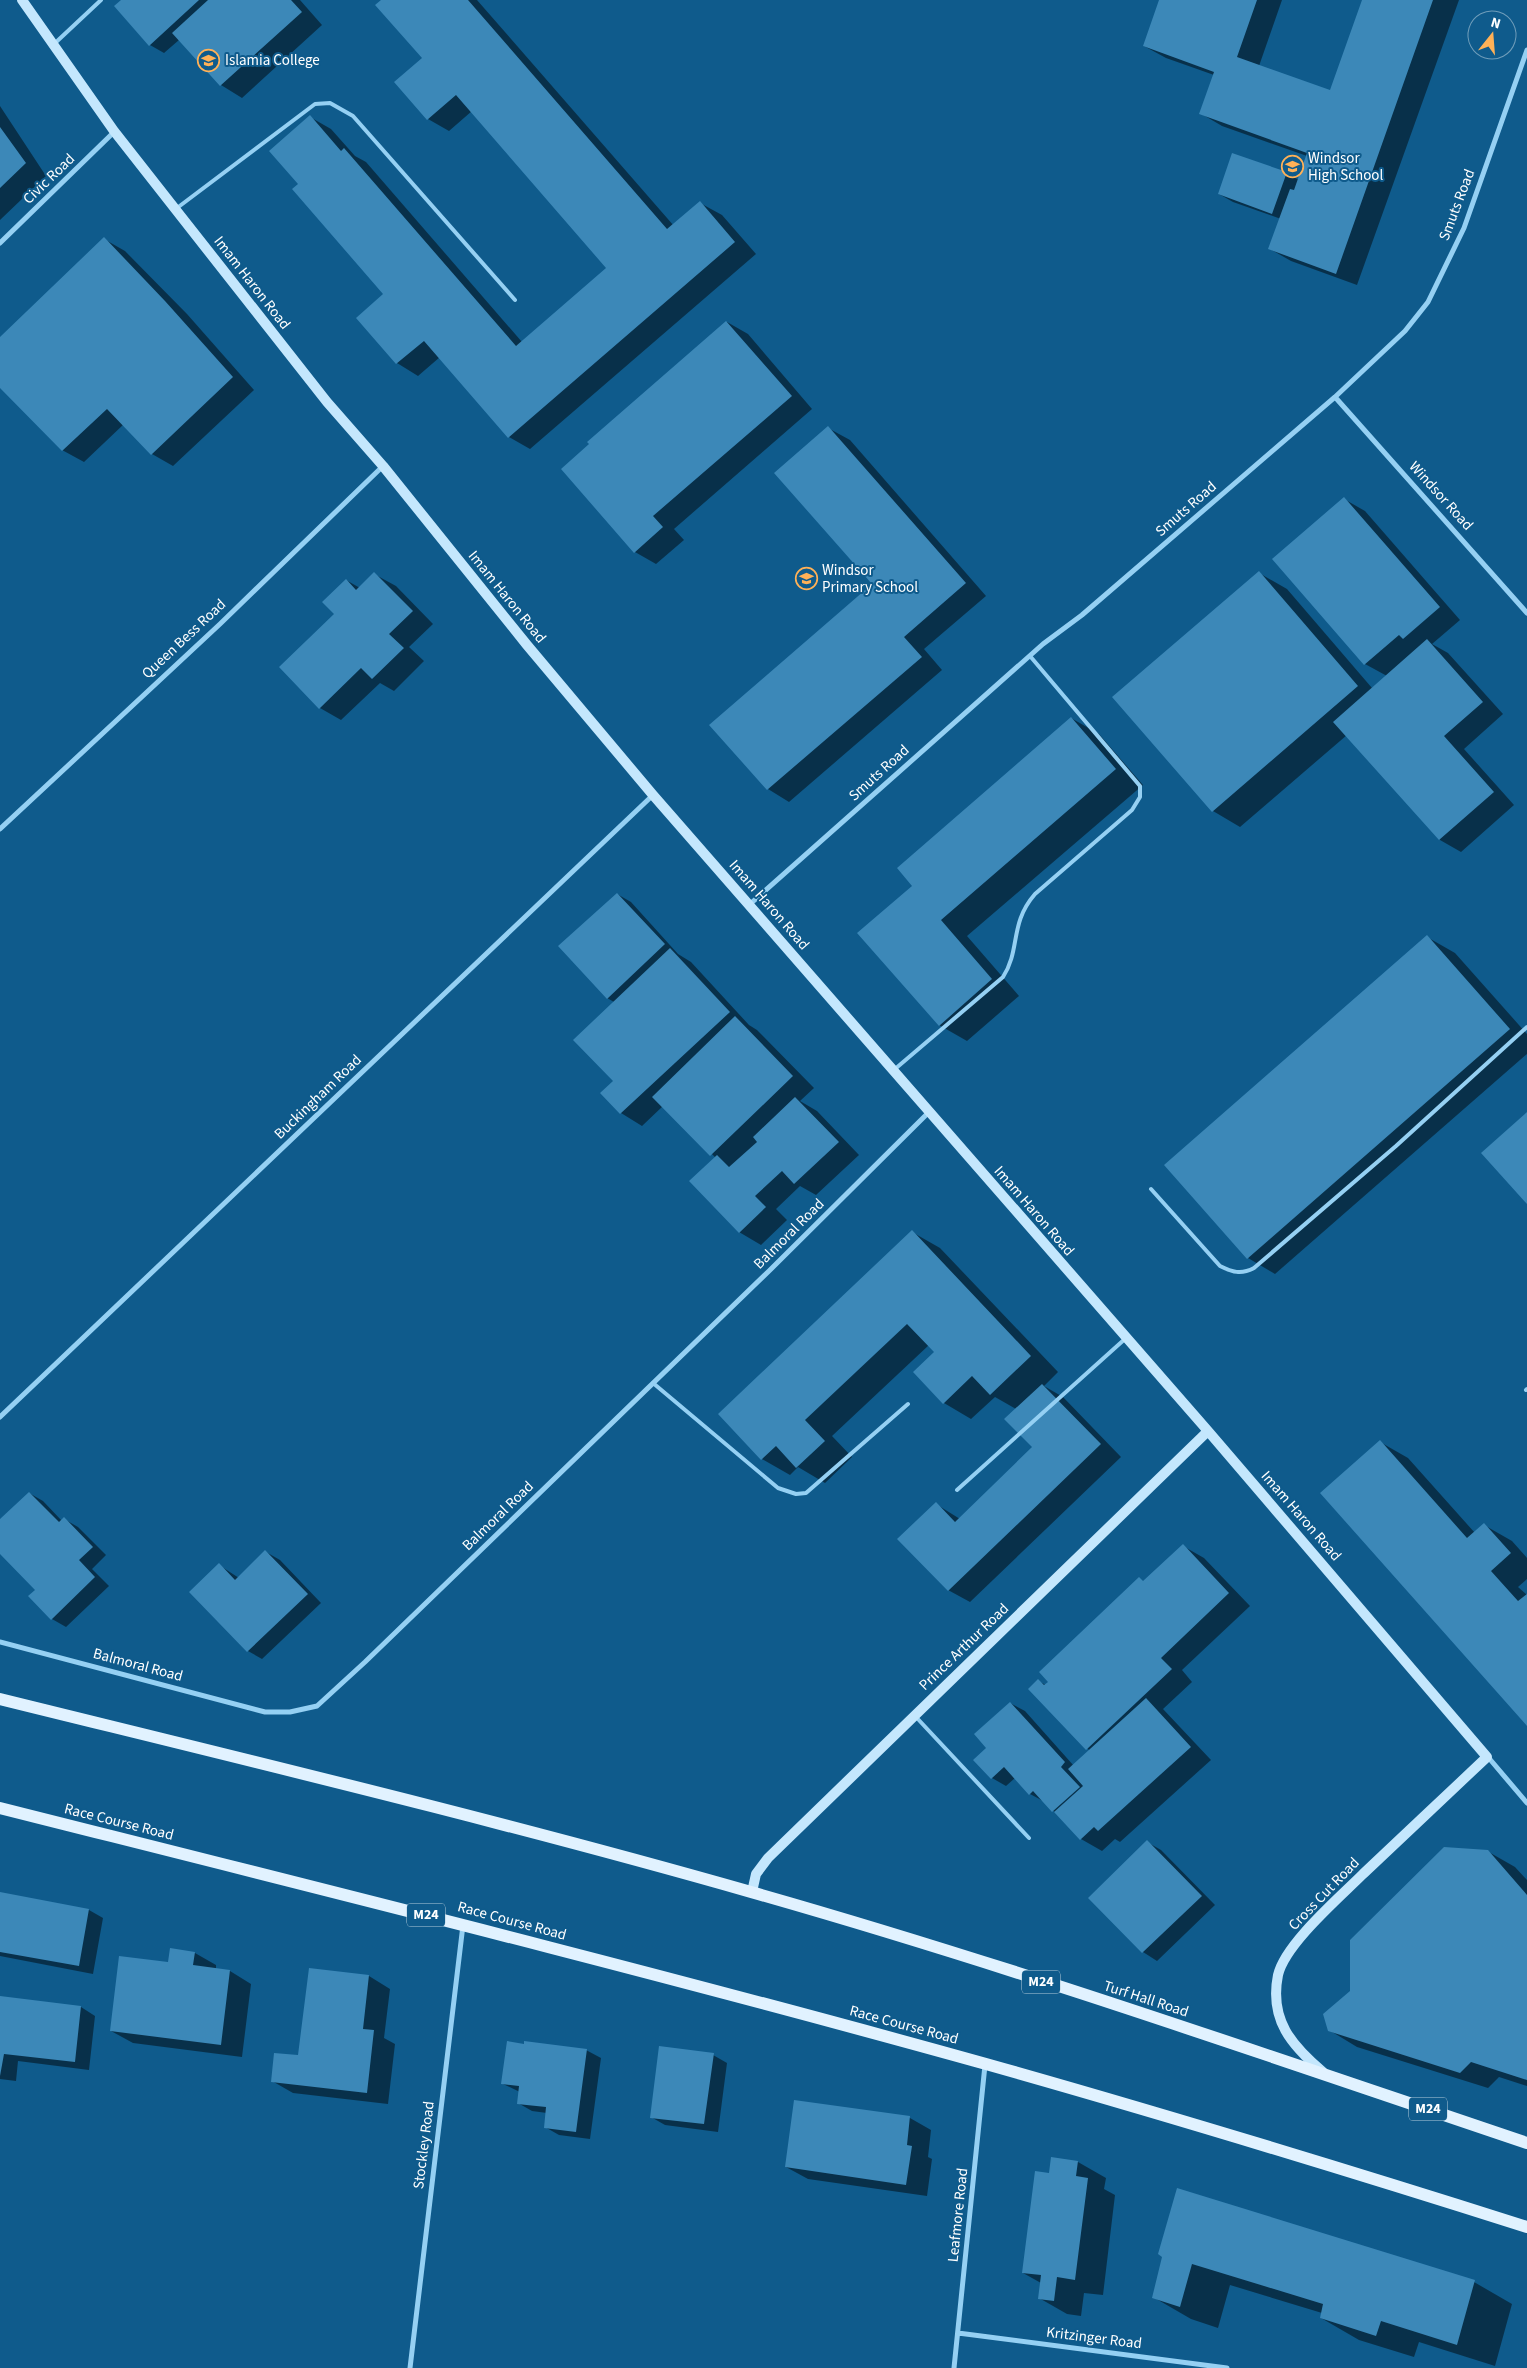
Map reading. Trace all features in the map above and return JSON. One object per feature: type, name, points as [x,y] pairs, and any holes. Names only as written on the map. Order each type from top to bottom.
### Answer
[{"type":"main road","name":"M24","points":[[0,1698],[499,1822],[752,1892]]},
{"type":"main road","name":"Race Course Road","points":[[0,1808],[464,1924],[986,2064]]},
{"type":"main road","name":"Turf Hall Road","points":[[752,1892],[924,1943],[1527,2143]]},
{"type":"main road","name":"M24","points":[[986,2064],[1329,2164],[1527,2227]]},
{"type":"street","name":"Imam Haron Road","points":[[22,0],[114,131],[327,402],[383,466],[527,646],[928,1113],[1208,1431],[1527,1802]]},
{"type":"street","name":"Smuts Road","points":[[749,905],[1030,656],[1082,615],[1335,397],[1405,331],[1428,302],[1464,228],[1527,50]]},
{"type":"street","name":"Civic Road","points":[[0,243],[114,131]]},
{"type":"street","name":"Windsor Road","points":[[1335,397],[1527,613]]},
{"type":"street","name":"Queen Bess Road","points":[[0,829],[220,624],[383,466]]},
{"type":"street","name":"Buckingham Road","points":[[0,1417],[653,795]]},
{"type":"street","name":"Balmoral Road","points":[[0,1642],[265,1712],[290,1712],[316,1706],[365,1662],[653,1383],[928,1113]]},
{"type":"street","name":"Prince Arthur Road","points":[[752,1892],[756,1874],[768,1858],[1208,1431]]},
{"type":"street","name":"Cross Cut Road","points":[[1328,2076],[1298,2051],[1285,2031],[1278,2010],[1276,1991],[1279,1973],[1286,1959],[1314,1922],[1487,1757]]},
{"type":"street","name":"Stockley Road","points":[[410,2368],[464,1924]]},
{"type":"street","name":"Leafmore Road","points":[[954,2368],[986,2064]]},
{"type":"street","name":"Kritzinger Road","points":[[958,2333],[1227,2368]]},
{"type":"lane","points":[[54,45],[101,0]]},
{"type":"lane","points":[[176,210],[315,104],[330,103],[354,116],[515,300]]},
{"type":"lane","points":[[892,1071],[1003,977],[1008,968],[1017,924],[1024,906],[1035,894],[1132,810],[1140,797],[1140,786],[1030,656]]},
{"type":"lane","points":[[1151,1189],[1220,1266],[1230,1271],[1246,1272],[1254,1268],[1396,1146],[1527,1027]]},
{"type":"lane","points":[[957,1490],[1126,1338]]},
{"type":"lane","points":[[653,1383],[778,1488],[796,1494],[806,1493],[908,1404]]},
{"type":"lane","points":[[914,1716],[1029,1838]]},
{"type":"building","points":[[121,0],[199,0],[149,46],[114,6]]},
{"type":"building","points":[[208,0],[291,0],[302,12],[220,86],[172,33]]},
{"type":"building","points":[[381,0],[468,0],[667,229],[700,201],[735,242],[508,438],[424,341],[396,364],[356,318],[383,294],[292,189],[298,184],[269,151],[310,115],[341,151],[344,148],[516,346],[606,268],[456,95],[427,120],[394,82],[422,58],[375,5]]},
{"type":"building","points":[[1159,0],[1257,0],[1237,57],[1330,90],[1362,0],[1433,0],[1336,274],[1268,249],[1290,189],[1294,190],[1307,153],[1199,114],[1214,72],[1143,46]]},
{"type":"building","points":[[0,127],[26,163],[0,188]]},
{"type":"building","points":[[1232,153],[1287,172],[1272,214],[1218,194]]},
{"type":"building","points":[[104,237],[233,377],[151,455],[107,409],[62,451],[0,388],[0,337]]},
{"type":"building","points":[[726,321],[792,396],[653,516],[663,527],[634,553],[561,469],[589,444],[587,442]]},
{"type":"building","points":[[828,426],[966,583],[904,637],[922,657],[767,790],[709,725],[872,584],[774,473]]},
{"type":"building","points":[[1344,497],[1440,607],[1403,639],[1399,635],[1364,665],[1272,559]]},
{"type":"building","points":[[1259,571],[1358,686],[1212,812],[1112,697]]},
{"type":"building","points":[[374,572],[413,611],[389,634],[404,648],[372,679],[361,668],[319,709],[279,667],[334,614],[322,602],[346,579],[356,590]]},
{"type":"building","points":[[1427,639],[1483,702],[1444,736],[1494,792],[1439,840],[1333,722]]},
{"type":"building","points":[[1071,717],[1116,769],[941,920],[992,979],[939,1026],[857,933],[912,886],[897,868]]},
{"type":"building","points":[[617,893],[665,944],[607,999],[558,946]]},
{"type":"building","points":[[1427,935],[1510,1029],[1247,1259],[1164,1165]]},
{"type":"building","points":[[670,948],[730,1012],[620,1114],[600,1093],[613,1081],[573,1040]]},
{"type":"building","points":[[735,1016],[793,1076],[710,1156],[652,1097]]},
{"type":"building","points":[[795,1097],[839,1142],[794,1184],[782,1171],[755,1196],[766,1207],[739,1233],[689,1181],[717,1155],[729,1167],[757,1142],[753,1137]]},
{"type":"building","points":[[1527,1112],[1527,1204],[1481,1153]]},
{"type":"building","points":[[912,1230],[1031,1356],[990,1395],[972,1376],[943,1404],[913,1372],[934,1352],[907,1324],[805,1420],[825,1441],[796,1468],[776,1446],[761,1460],[718,1414]]},
{"type":"building","points":[[1042,1384],[1101,1444],[948,1591],[897,1539],[936,1502],[955,1522],[1032,1447],[1004,1419]]},
{"type":"building","points":[[1380,1440],[1467,1538],[1484,1523],[1511,1553],[1491,1571],[1518,1601],[1527,1594],[1527,1726],[1320,1493]]},
{"type":"building","points":[[29,1492],[59,1522],[64,1517],[93,1547],[79,1560],[95,1577],[51,1620],[28,1596],[35,1590],[0,1554],[0,1519]]},
{"type":"building","points":[[1183,1544],[1229,1593],[1161,1658],[1172,1669],[1086,1750],[1028,1689],[1038,1679],[1044,1685],[1048,1682],[1039,1672],[1139,1577],[1143,1581]]},
{"type":"building","points":[[265,1550],[308,1594],[247,1652],[189,1592],[219,1563],[235,1580]]},
{"type":"building","points":[[1146,1698],[1191,1747],[1098,1831],[1094,1827],[1080,1840],[1054,1812],[1083,1786],[1068,1769]]},
{"type":"building","points":[[1010,1702],[1065,1762],[1061,1767],[1080,1787],[1052,1812],[1033,1791],[1029,1795],[1004,1767],[991,1779],[973,1760],[986,1748],[974,1734]]},
{"type":"building","points":[[1147,1840],[1202,1896],[1142,1953],[1088,1898]]},
{"type":"building","points":[[1444,1847],[1488,1850],[1527,1895],[1527,2080],[1471,2062],[1460,2073],[1328,2031],[1323,2014],[1350,1991],[1350,1940]]},
{"type":"building","points":[[0,1892],[89,1909],[79,1966],[0,1952]]},
{"type":"building","points":[[170,1948],[195,1952],[193,1965],[230,1970],[221,2045],[110,2031],[119,1956],[168,1962]]},
{"type":"building","points":[[309,1968],[369,1975],[363,2029],[374,2030],[367,2093],[271,2082],[274,2053],[298,2055]]},
{"type":"building","points":[[0,1996],[81,2006],[75,2062],[4,2054],[0,2076]]},
{"type":"building","points":[[507,2041],[524,2044],[524,2041],[587,2049],[576,2132],[544,2128],[546,2107],[517,2104],[519,2086],[501,2084]]},
{"type":"building","points":[[659,2046],[714,2053],[704,2124],[650,2118]]},
{"type":"building","points":[[794,2100],[910,2116],[907,2145],[912,2146],[906,2185],[785,2167]]},
{"type":"building","points":[[1051,2157],[1078,2161],[1076,2176],[1088,2178],[1075,2280],[1057,2277],[1054,2301],[1038,2299],[1041,2275],[1022,2273],[1035,2171],[1049,2173]]},
{"type":"building","points":[[1177,2188],[1475,2280],[1457,2345],[1381,2321],[1376,2336],[1320,2318],[1323,2304],[1192,2264],[1180,2307],[1152,2298],[1162,2257],[1158,2254]]},
{"type":"place","name":"Islamia College","points":[[209,60]]},
{"type":"place","name":"Windsor High School","points":[[1292,167]]},
{"type":"place","name":"Windsor Primary School","points":[[806,579]]}]
